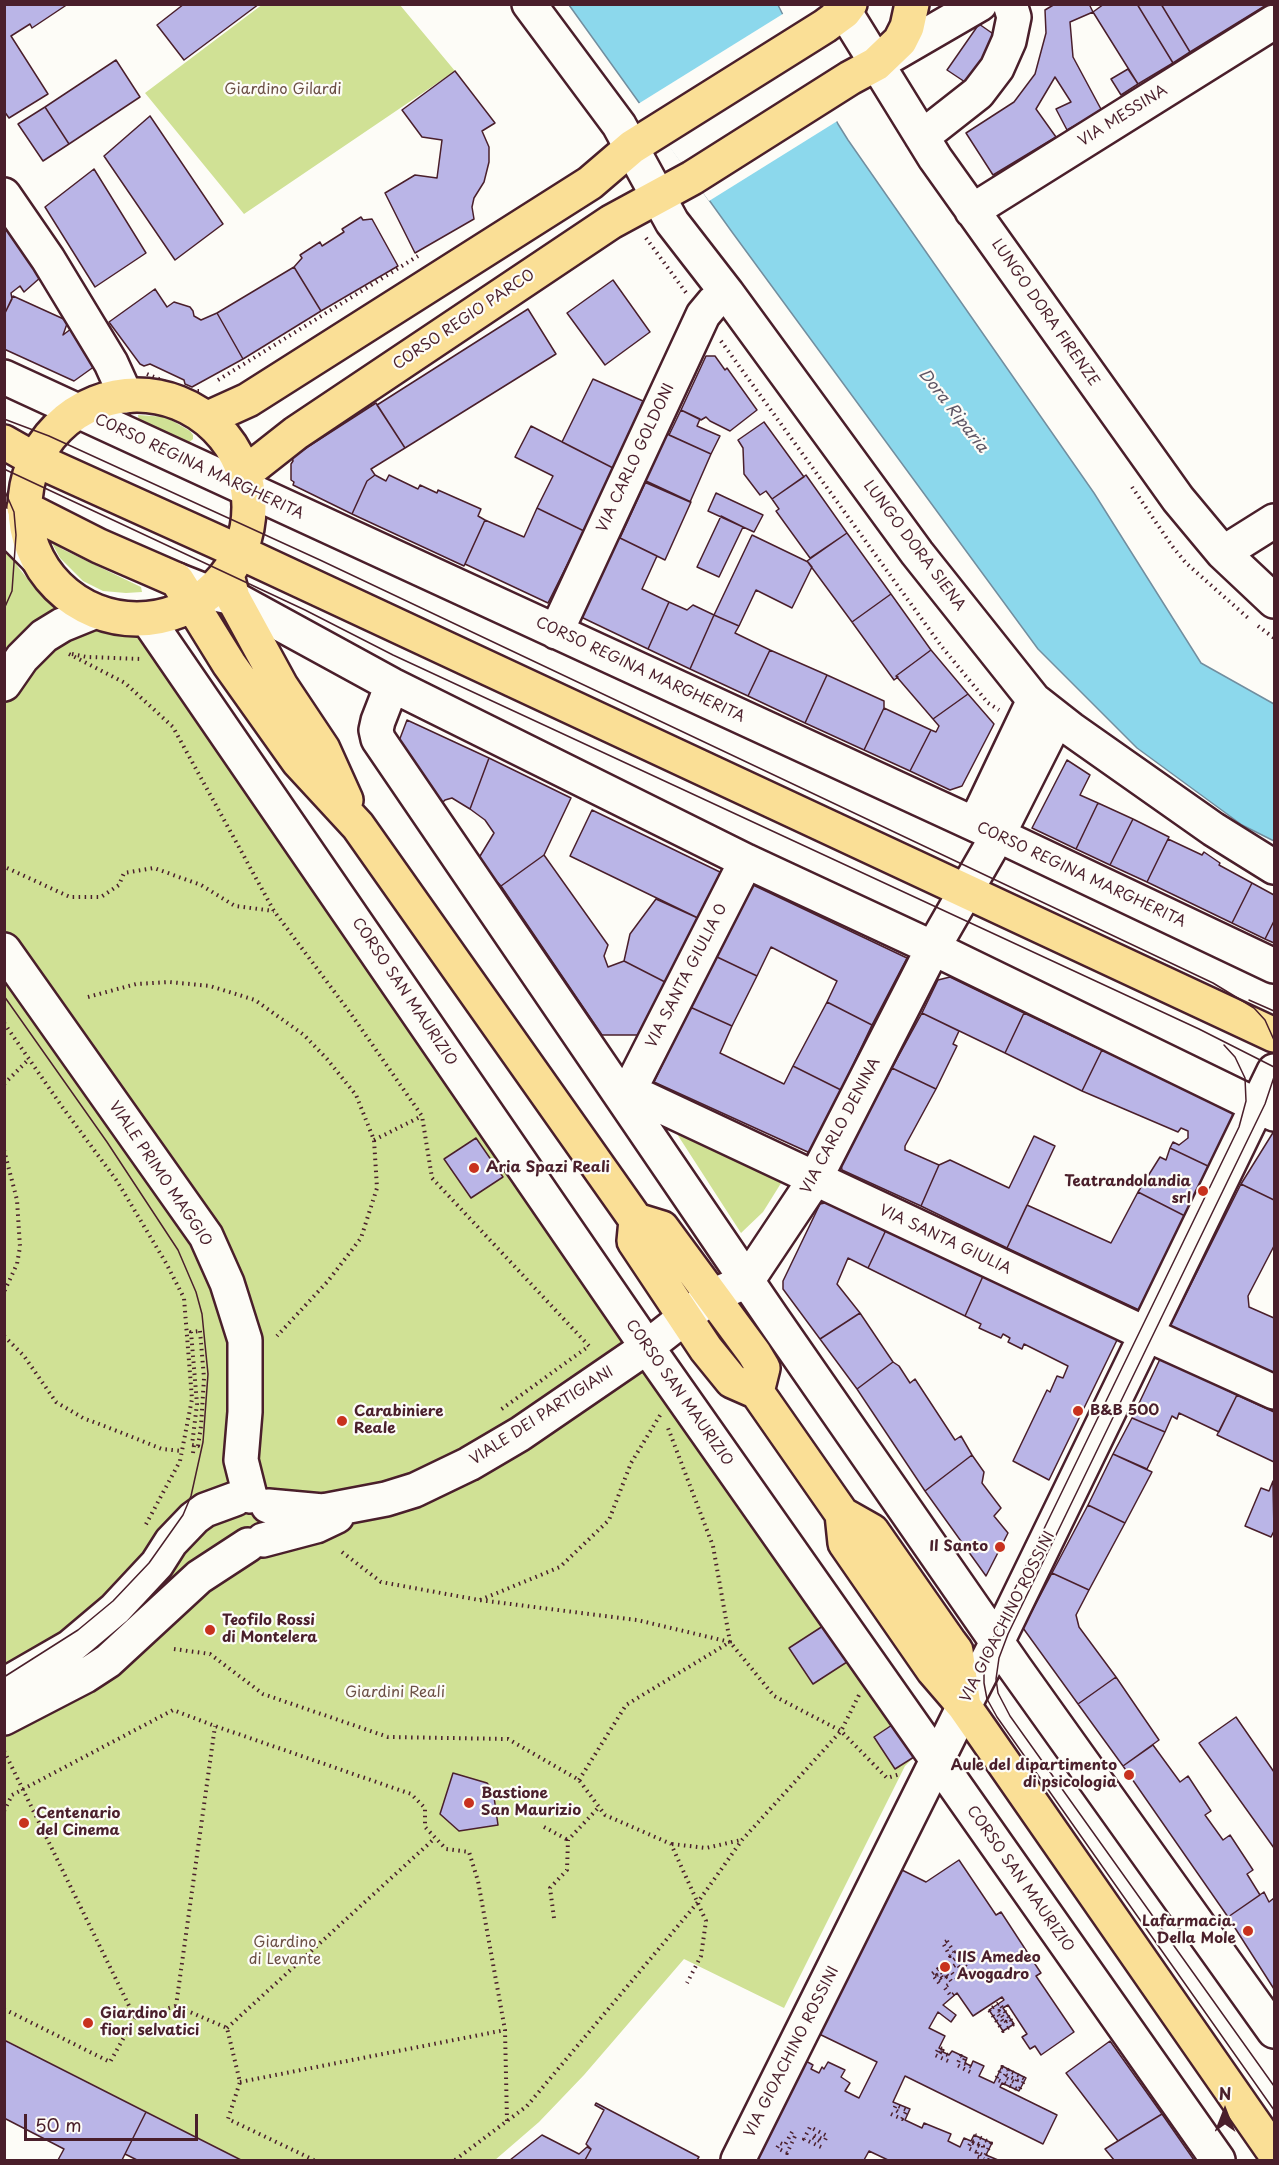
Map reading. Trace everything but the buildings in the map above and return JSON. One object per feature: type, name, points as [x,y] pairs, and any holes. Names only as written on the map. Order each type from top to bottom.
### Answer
[{"type":"main road","name":"CORSO REGIO PARCO","points":[[246,482],[296,433],[611,222],[692,178],[859,73],[900,41],[907,27],[912,4]]},
{"type":"main road","points":[[206,419],[248,400],[580,190],[645,139],[710,99],[842,11]]},
{"type":"main road","points":[[14,516],[29,539],[36,557],[57,586],[94,612],[122,619],[148,620],[214,584],[248,526],[246,482],[229,443],[206,419],[181,404],[154,396],[132,382],[78,412],[49,436],[19,455]]},
{"type":"main road","points":[[4,442],[19,455],[214,584],[229,664],[298,761],[358,826],[636,1220],[662,1228],[712,1296],[764,1368],[757,1392]]},
{"type":"main road","points":[[14,516],[23,497],[26,482],[19,455]]},
{"type":"main road","points":[[14,516],[214,584],[965,892],[1275,1035]]},
{"type":"main road","points":[[636,1220],[634,1241],[686,1318],[732,1382],[757,1392],[842,1514],[845,1543],[933,1670],[964,1706],[1275,2151]]},
{"type":"street","name":"LUNGO DORA SIENA","points":[[529,4],[619,125],[645,139],[658,196],[672,222],[727,293],[1032,711],[1275,867]]},
{"type":"street","points":[[859,73],[980,4]]},
{"type":"street","points":[[922,137],[978,93],[997,68],[1009,41],[1014,17],[1010,4]]},
{"type":"street","name":"LUNGO DORA FIRENZE","points":[[842,11],[859,73],[922,137],[972,211],[1178,499],[1223,553],[1275,601]]},
{"type":"street","name":"VIA MESSINA","points":[[972,211],[1275,22]]},
{"type":"street","points":[[4,195],[54,269],[111,363],[132,382]]},
{"type":"street","name":"VIA CARLO GOLDONI","points":[[556,632],[703,315],[713,303],[727,293]]},
{"type":"street","name":"CORSO REGINA MARGHERITA","points":[[4,377],[78,412],[246,482],[556,632],[1275,966]]},
{"type":"street","points":[[4,434],[19,455]]},
{"type":"street","points":[[1223,553],[1275,521]]},
{"type":"street","points":[[214,584],[392,685],[746,861],[933,948],[1266,1110]]},
{"type":"street","points":[[4,684],[22,658],[44,636],[62,625],[94,612]]},
{"type":"street","name":"CORSO SAN MAURIZIO","points":[[148,620],[647,1347],[923,1766],[1101,2012],[1218,2160]]},
{"type":"street","points":[[392,685],[378,721],[376,730],[378,739],[623,1090],[739,1270],[997,1642],[1275,2031]]},
{"type":"street","name":"VIA CARLO DENINA","points":[[712,1296],[739,1270],[810,1177],[965,892],[986,830],[1032,711]]},
{"type":"street","name":"VIA SANTA GIULIA 0","points":[[623,1090],[746,861]]},
{"type":"street","name":"VIALE PRIMO MAGGIO","points":[[4,950],[206,1236],[227,1283],[245,1340],[245,1412],[241,1460],[251,1500]]},
{"type":"street","name":"VIA GIOACHINO ROSSINI","points":[[738,2160],[923,1766],[964,1706],[1146,1334],[1266,1110],[1275,1071]]},
{"type":"street","name":"VIA SANTA GIULIA","points":[[623,1090],[1275,1392]]},
{"type":"street","name":"VIALE DEI PARTIGIANI","points":[[251,1500],[323,1511],[415,1490],[469,1464],[568,1403],[647,1347],[712,1296]]},
{"type":"street","points":[[251,1500],[225,1511],[224,1527],[233,1540],[255,1542]]},
{"type":"street","points":[[4,1685],[70,1647],[115,1609],[157,1564],[171,1542],[205,1510],[251,1500],[271,1512],[271,1528],[255,1542],[199,1577],[108,1661],[85,1676],[4,1718]]},
{"type":"street","name":"VIALE DEI PARTIGIANI","points":[[255,1542],[316,1526],[357,1505]]},
{"type":"path","points":[[646,238],[694,303]]},
{"type":"path","points":[[216,382],[428,250]]},
{"type":"path","points":[[727,349],[942,646],[988,703],[1032,711]]},
{"type":"path","points":[[132,382],[149,375],[187,391],[199,391],[208,386]]},
{"type":"path","points":[[142,659],[87,657],[65,652],[125,683],[172,727],[274,911],[351,1014],[422,1116],[432,1178],[589,1346],[496,1413]]},
{"type":"path","points":[[8,868],[70,897],[101,897],[119,885],[124,873],[154,868],[201,885],[235,906],[274,911]]},
{"type":"path","points":[[88,996],[136,984],[169,982],[210,986],[255,1000],[304,1035],[356,1095],[374,1140],[377,1188],[361,1238],[328,1281],[277,1336]]},
{"type":"path","points":[[4,1023],[117,1181],[184,1298],[196,1404],[193,1453]]},
{"type":"path","points":[[4,1084],[29,1059]]},
{"type":"path","points":[[374,1140],[422,1116]]},
{"type":"path","points":[[4,1150],[17,1200],[20,1247],[17,1264],[4,1292]]},
{"type":"path","points":[[140,1534],[180,1461],[192,1398],[189,1339],[191,1332],[200,1331],[204,1378],[198,1446],[194,1445]]},
{"type":"path","points":[[4,1336],[24,1356],[56,1402],[83,1418],[162,1449],[182,1451]]},
{"type":"path","points":[[657,1404],[713,1546],[730,1642],[774,1696],[841,1731],[887,1778],[923,1766]]},
{"type":"path","points":[[479,1600],[560,1567],[609,1520],[630,1463],[662,1412]]},
{"type":"path","points":[[342,1552],[381,1582],[479,1600],[637,1620],[730,1642]]},
{"type":"path","points":[[579,1780],[626,1705],[730,1642]]},
{"type":"path","points":[[174,1649],[210,1654],[263,1695],[388,1737],[508,1739],[579,1780],[605,1815],[671,1844],[706,1848],[742,1840]]},
{"type":"path","points":[[455,2160],[527,2106],[698,1902],[742,1840],[841,1731],[860,1693]]},
{"type":"path","points":[[4,1811],[12,1796],[173,1710],[411,1794],[425,1808],[425,1827],[446,1850],[469,1852],[477,1881],[505,2030],[507,2121]]},
{"type":"path","points":[[176,2006],[215,1726]]},
{"type":"path","points":[[4,1752],[135,2018]]},
{"type":"path","points":[[554,1918],[550,1888],[567,1870],[568,1840],[599,1807]]},
{"type":"path","points":[[544,1827],[568,1840]]},
{"type":"path","points":[[226,2028],[435,1838]]},
{"type":"path","points":[[671,1844],[706,1921],[701,1956],[687,1983]]},
{"type":"path","points":[[959,1956],[968,1970],[964,1973],[957,1964],[950,1969],[952,1981],[942,1968],[959,1956]]},
{"type":"path","points":[[939,1969],[946,1977],[944,1979],[940,1974],[937,1975],[940,1982],[932,1974],[939,1969]]},
{"type":"path","points":[[952,1981],[944,1987],[951,1996],[955,1993]]},
{"type":"path","points":[[999,2003],[1008,2020],[999,2011],[997,2013],[1004,2024],[1010,2019],[1014,2024],[1003,2031],[989,2010],[999,2003]]},
{"type":"path","points":[[4,2009],[110,2062],[135,2018],[176,2006],[226,2028]]},
{"type":"path","points":[[226,2028],[240,2082],[228,2119],[314,2160]]},
{"type":"path","points":[[240,2082],[505,2030]]},
{"type":"path","points":[[1002,2067],[1008,2070],[1004,2077],[1016,2082],[1017,2080],[1007,2073],[1025,2079],[1019,2090],[996,2079],[1002,2067]]},
{"type":"path","points":[[891,2114],[902,2119],[907,2110],[896,2105],[894,2109],[900,2113]]},
{"type":"path","points":[[810,2127],[827,2136],[825,2140],[813,2135],[812,2137],[822,2145],[804,2139],[810,2127]]},
{"type":"path","points":[[794,2133],[787,2153],[777,2148],[780,2143],[785,2145],[794,2133]]},
{"type":"path","points":[[972,2141],[983,2146],[982,2148],[971,2142],[969,2148],[985,2156],[991,2144],[975,2135]]},
{"type":"path","points":[[986,2159],[994,2160]]},
{"type":"green space","name":"Giardino Gilardi","points":[[263,4],[400,5],[455,71],[244,214],[145,93]]},
{"type":"green space","points":[[138,415],[166,417],[190,431],[193,439],[186,445],[139,424]]},
{"type":"green space","points":[[47,534],[54,538],[62,549],[141,587],[142,592],[103,591],[83,581],[60,558]]},
{"type":"green space","name":"Giardini Reali","points":[[4,541],[18,567],[53,607],[89,626],[140,634],[914,1757],[905,1766],[784,2008],[684,1959],[584,2075],[539,2122],[495,2160],[241,2160],[5,2040]]},
{"type":"green space","points":[[677,1134],[783,1180],[763,1212],[741,1233]]},
{"type":"water","name":"Dora Riparia","points":[[569,5],[778,5],[848,140],[1094,493],[1201,663],[1274,704],[1274,841],[1242,825],[1137,748],[1038,649],[732,232]]},
{"type":"pier","points":[[786,12],[839,120],[709,201],[638,104]]},
{"type":"tram line","points":[[4,419],[49,436],[320,560],[1213,983],[1254,1008],[1265,1020],[1274,1040]]},
{"type":"tram line","points":[[4,469],[305,610],[393,655],[1199,1029],[1274,1067]]},
{"type":"tram line","points":[[4,489],[14,512],[16,535],[12,591],[4,609]]},
{"type":"tram line","points":[[4,996],[107,1142],[178,1250],[196,1292],[202,1314],[208,1374],[203,1442],[191,1496],[183,1515],[149,1563],[113,1601],[78,1630],[4,1677]]},
{"type":"tram line","points":[[1249,1000],[1274,1011]]},
{"type":"tram line","points":[[1224,1045],[1235,1057],[1245,1078],[1246,1101],[1239,1127],[1007,1605],[987,1654],[984,1683],[987,1699],[997,1717],[1274,2110]]},
{"type":"tram line","points":[[1274,1077],[1265,1104],[1008,1634],[999,1658],[996,1679],[998,1693],[1010,1716],[1274,2086]]},
{"type":"place","name":"Aria Spazi Reali","points":[[474,1168]]},
{"type":"place","name":"Teatrandolandia srl","points":[[1203,1191]]},
{"type":"place","name":"B&B 500","points":[[1078,1411]]},
{"type":"place","name":"Carabiniere Reale","points":[[342,1421]]},
{"type":"place","name":"Il Santo","points":[[1000,1547]]},
{"type":"place","name":"Teofilo Rossi di Montelera","points":[[210,1630]]},
{"type":"place","name":"Aule del dipartimento di psicologia","points":[[1129,1775]]},
{"type":"place","name":"Bastione San Maurizio","points":[[469,1803]]},
{"type":"place","name":"Centenario del Cinema","points":[[24,1823]]},
{"type":"place","name":"Lafarmacia. Della Mole","points":[[1248,1931]]},
{"type":"place","name":"IIS Amedeo Avogadro","points":[[945,1967]]},
{"type":"place","name":"Giardino di fiori selvatici","points":[[88,2023]]},
{"type":"park label","name":"Giardino di Levante","points":[[285,1952]]}]
